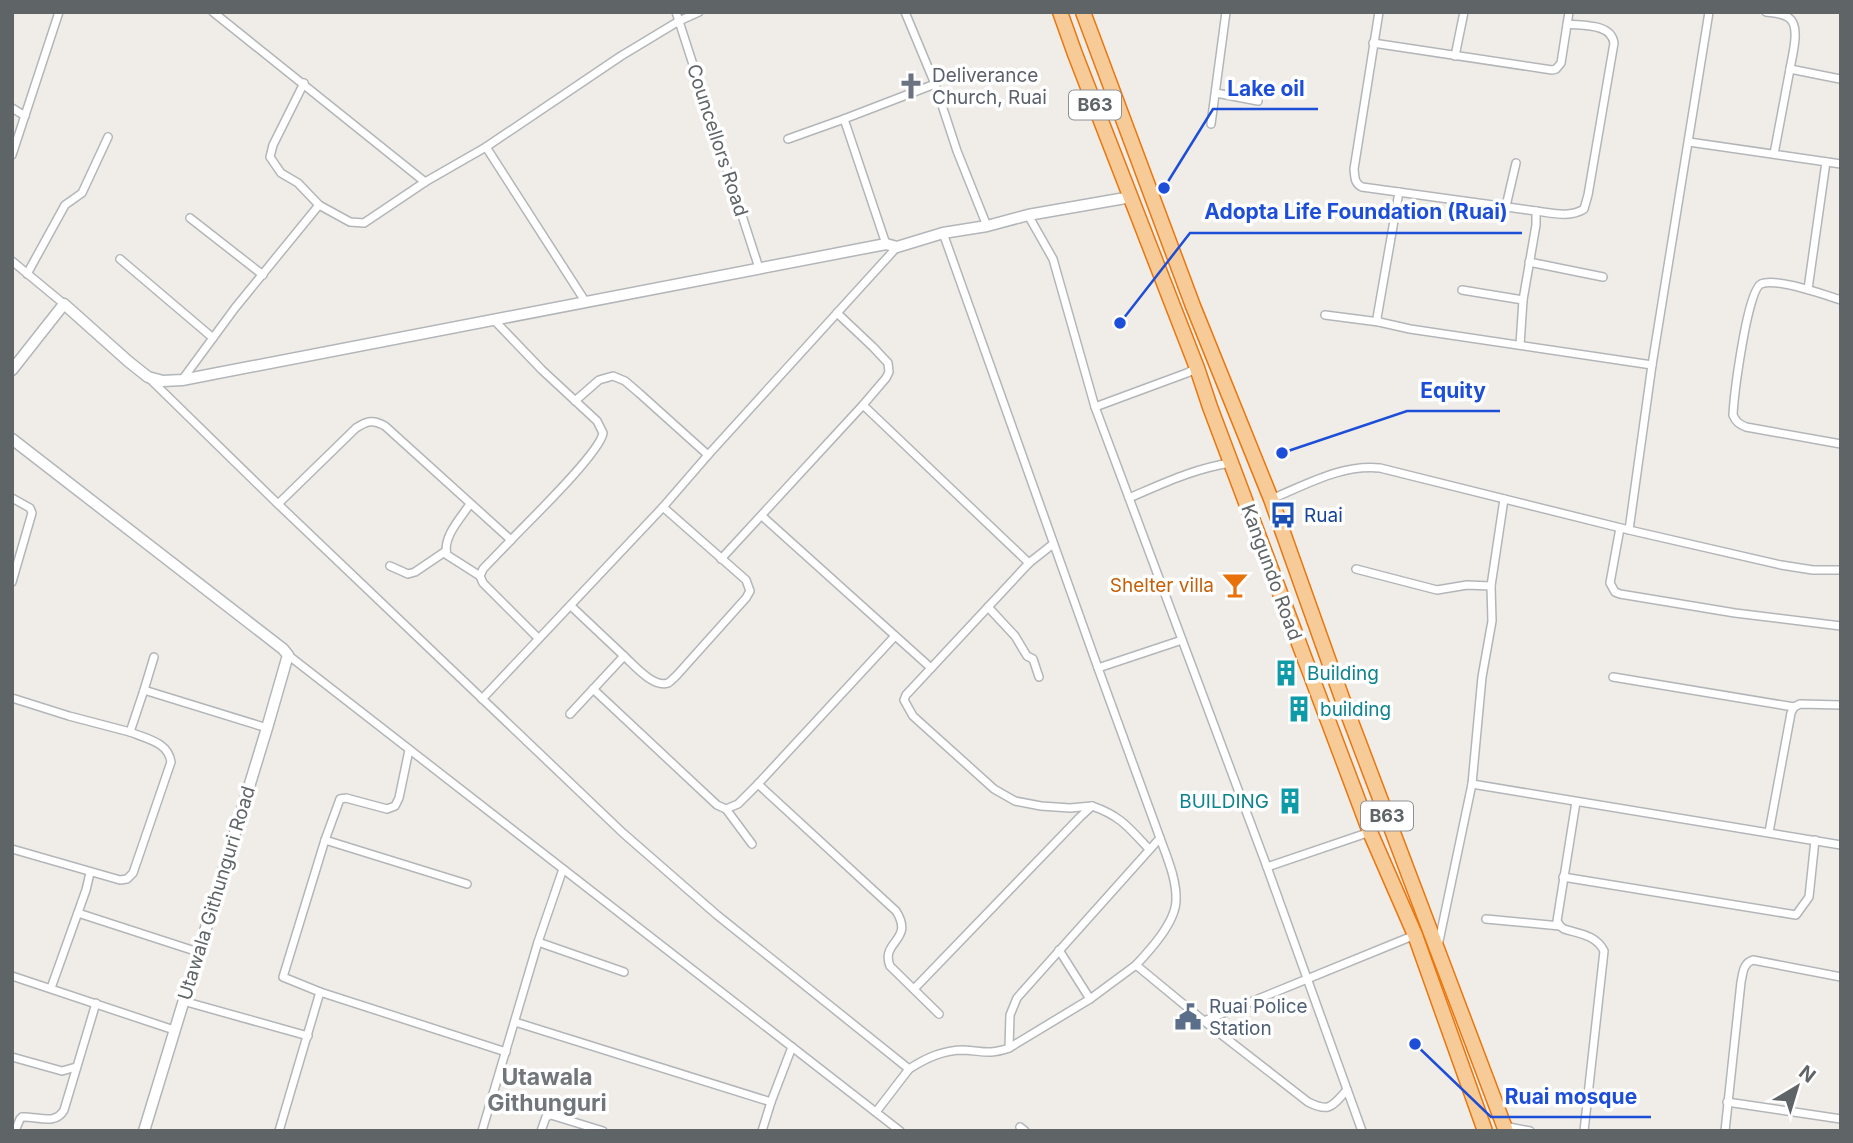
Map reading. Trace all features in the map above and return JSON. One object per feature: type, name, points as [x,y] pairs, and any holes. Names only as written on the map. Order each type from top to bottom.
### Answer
[{"type":"highway","name":"Kangundo Road","points":[[1060,12],[1197,368],[1370,832],[1415,935],[1485,1131]]},
{"type":"highway","name":"Kangundo Road","points":[[1083,12],[1193,306],[1271,499],[1505,1128]]},
{"type":"highway","points":[[1233,465],[1255,460]]},
{"type":"street","points":[[12,155],[59,12]]},
{"type":"street","points":[[213,12],[425,182]]},
{"type":"street","points":[[303,83],[273,145],[270,157],[281,173],[299,183],[319,205],[350,222],[363,223],[486,146],[678,16],[699,12]]},
{"type":"street","points":[[905,12],[935,84],[957,151],[987,226]]},
{"type":"street","points":[[1212,124],[1226,12]]},
{"type":"street","points":[[1378,12],[1354,169],[1357,184],[1362,187],[1568,215],[1577,214],[1584,209],[1614,43],[1613,36],[1607,30],[1567,24]]},
{"type":"street","points":[[1455,56],[1464,12]]},
{"type":"street","points":[[1373,43],[1552,71],[1562,63],[1569,12]]},
{"type":"street","points":[[1709,12],[1624,529],[1610,583],[1620,594],[1841,626]]},
{"type":"street","points":[[1766,12],[1783,15],[1794,22],[1796,29],[1774,154]]},
{"type":"street","name":"Councellors Road","points":[[678,16],[759,268]]},
{"type":"street","points":[[1790,69],[1840,79],[1841,70]]},
{"type":"street","points":[[788,139],[935,84]]},
{"type":"street","points":[[1216,93],[1258,102]]},
{"type":"street","points":[[12,108],[25,116]]},
{"type":"street","points":[[844,119],[892,246]]},
{"type":"street","points":[[27,274],[65,205],[82,193],[107,137]]},
{"type":"street","points":[[1689,142],[1841,164]]},
{"type":"street","points":[[486,146],[585,301]]},
{"type":"street","points":[[1808,289],[1826,162]]},
{"type":"street","points":[[1506,206],[1517,163]]},
{"type":"street","points":[[1379,322],[1377,318],[1399,192]]},
{"type":"street","points":[[148,377],[163,381],[182,380],[759,268],[892,246],[1028,215],[1131,197]]},
{"type":"street","points":[[182,380],[319,205]]},
{"type":"street","points":[[1520,345],[1523,300],[1536,211]]},
{"type":"street","points":[[1028,215],[1053,259],[1095,407],[1362,1130]]},
{"type":"street","points":[[190,218],[263,275]]},
{"type":"street","points":[[876,1112],[909,1069],[927,1058],[964,1050],[990,1054],[1009,1048],[1090,999],[1136,965],[1150,950],[1176,906],[1170,868],[1160,838],[943,233]]},
{"type":"street","points":[[482,699],[663,507],[837,313],[892,246]]},
{"type":"street","points":[[120,259],[213,338]]},
{"type":"street","points":[[12,261],[148,377],[623,833],[717,915],[909,1069]]},
{"type":"street","points":[[1529,262],[1603,277]]},
{"type":"street","points":[[1841,300],[1808,289],[1761,284],[1755,291],[1745,326],[1733,415],[1739,424],[1746,428],[1841,444]]},
{"type":"street","points":[[1462,290],[1523,300]]},
{"type":"street","points":[[12,370],[64,304]]},
{"type":"street","points":[[721,559],[863,405],[889,372],[888,363],[837,313]]},
{"type":"street","points":[[1325,315],[1652,365]]},
{"type":"street","points":[[480,576],[483,569],[559,490],[603,438],[601,425],[494,320]]},
{"type":"street","points":[[1095,407],[1197,368]]},
{"type":"street","points":[[575,401],[599,380],[613,376],[625,381],[708,455]]},
{"type":"street","points":[[863,405],[1029,564]]},
{"type":"street","points":[[278,504],[356,428],[366,421],[376,421],[510,540]]},
{"type":"street","points":[[12,439],[900,1131]]},
{"type":"street","points":[[1129,498],[1216,465],[1233,465]]},
{"type":"street","points":[[1271,499],[1338,472],[1380,468],[1781,565],[1813,570],[1841,570]]},
{"type":"street","points":[[12,498],[30,508],[32,513],[12,582]]},
{"type":"street","points":[[1437,951],[1472,784],[1482,677],[1492,621],[1491,586],[1504,499]]},
{"type":"street","points":[[470,504],[446,541],[447,555],[480,576],[483,583],[538,638]]},
{"type":"street","points":[[570,606],[645,676],[659,683],[669,683],[677,675],[747,598],[750,591],[746,580],[663,507]]},
{"type":"street","points":[[762,516],[930,668]]},
{"type":"street","points":[[1053,544],[1029,564],[930,668],[904,700],[913,716],[994,789],[1015,801],[1070,808],[1092,806],[1111,813],[1149,849]]},
{"type":"street","points":[[390,566],[408,574],[446,551]]},
{"type":"street","points":[[1356,569],[1437,590],[1466,585],[1491,586]]},
{"type":"street","points":[[988,607],[1015,636],[1027,656],[1034,659],[1039,677]]},
{"type":"street","points":[[726,809],[738,804],[758,784],[895,636]]},
{"type":"street","points":[[1098,668],[1182,640]]},
{"type":"street","name":"Utawala Githunguri Road","points":[[144,1131],[288,655]]},
{"type":"street","points":[[570,714],[624,656]]},
{"type":"street","points":[[130,732],[154,657]]},
{"type":"street","points":[[1613,677],[1794,707],[1800,704],[1841,705]]},
{"type":"street","points":[[593,689],[717,804],[726,809],[752,845]]},
{"type":"street","points":[[144,690],[267,727]]},
{"type":"street","points":[[12,698],[130,732],[162,746],[167,750],[171,762],[134,873],[127,879],[120,880],[90,873],[12,849]]},
{"type":"street","points":[[1769,832],[1794,707]]},
{"type":"street","points":[[409,750],[395,806],[387,809],[346,798],[340,799],[283,977],[320,992],[506,1052]]},
{"type":"street","points":[[758,784],[896,911],[902,928],[901,934],[890,949],[888,959],[896,972],[939,1014]]},
{"type":"street","points":[[1472,784],[1841,845]]},
{"type":"street","points":[[1576,802],[1557,921],[1564,929],[1594,938],[1604,951],[1584,1131]]},
{"type":"street","points":[[914,989],[1092,806]]},
{"type":"street","points":[[1267,867],[1370,832]]},
{"type":"street","points":[[1009,1048],[1010,1016],[1021,994],[1160,838]]},
{"type":"street","points":[[325,840],[467,884]]},
{"type":"street","points":[[1563,877],[1796,915],[1809,897],[1815,840]]},
{"type":"street","points":[[482,1131],[538,942],[563,869]]},
{"type":"street","points":[[51,988],[90,873]]},
{"type":"street","points":[[78,913],[198,952]]},
{"type":"street","points":[[1486,919],[1560,926]]},
{"type":"street","points":[[1204,1021],[1415,935]]},
{"type":"street","points":[[538,942],[624,972]]},
{"type":"street","points":[[1059,950],[1090,999]]},
{"type":"street","points":[[1725,1131],[1745,965],[1753,960],[1841,977]]},
{"type":"street","points":[[1136,965],[1308,1102],[1320,1108],[1332,1106],[1347,1090]]},
{"type":"street","points":[[12,976],[174,1030]]},
{"type":"street","points":[[279,1131],[320,992]]},
{"type":"street","points":[[183,1001],[307,1036]]},
{"type":"street","points":[[15,1131],[22,1117],[54,1119],[64,1110],[96,1003]]},
{"type":"street","points":[[515,1021],[771,1102]]},
{"type":"street","points":[[762,1131],[792,1047]]},
{"type":"street","points":[[12,1057],[61,1071],[76,1067]]},
{"type":"street","points":[[1727,1102],[1841,1119]]},
{"type":"street","points":[[541,1131],[545,1120],[551,1115],[603,1131]]},
{"type":"street","points":[[1505,1128],[1530,1131]]},
{"type":"place","name":"Deliverance Church, Ruai","points":[[911,86]]},
{"type":"place","name":"Lake oil","points":[[1164,188]]},
{"type":"place","name":"Adopta Life Foundation (Ruai)","points":[[1120,323]]},
{"type":"place","name":"Equity","points":[[1282,453]]},
{"type":"place","name":"Ruai","points":[[1283,515]]},
{"type":"place","name":"Shelter villa","points":[[1235,585]]},
{"type":"place","name":"Building","points":[[1286,673]]},
{"type":"place","name":"building","points":[[1299,709]]},
{"type":"place","name":"BUILDING","points":[[1290,801]]},
{"type":"place","name":"Ruai Police Station","points":[[1188,1017]]},
{"type":"place","name":"Ruai mosque","points":[[1415,1044]]},
{"type":"district","name":"Utawala Githunguri","points":[[547,1090]]}]
